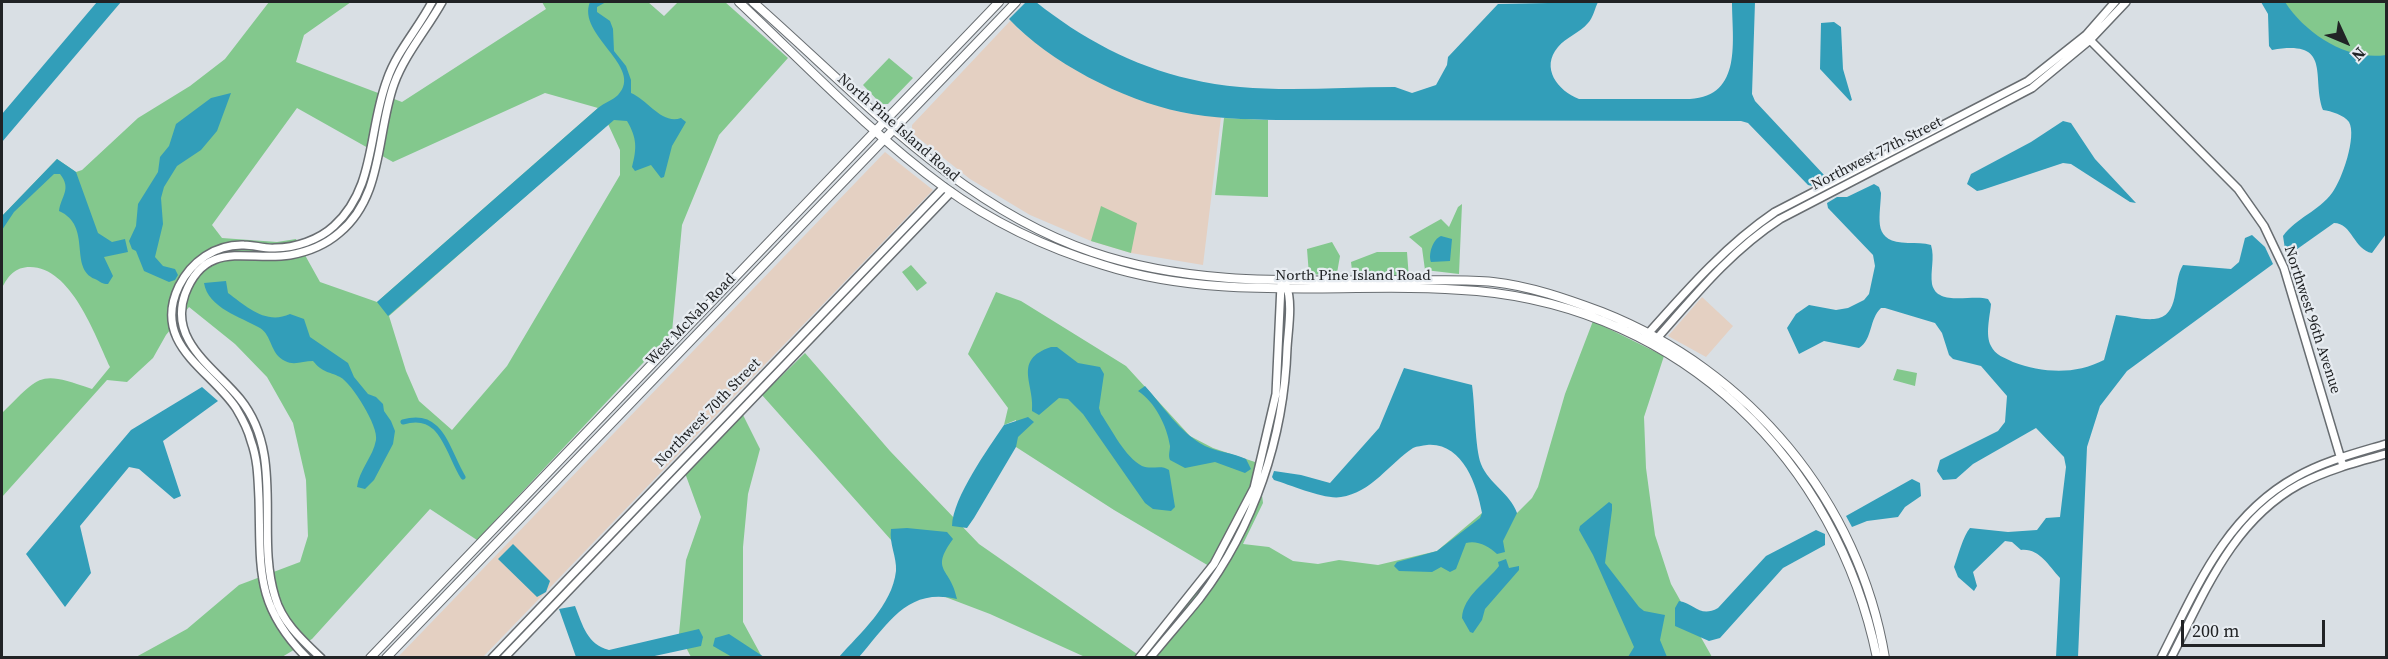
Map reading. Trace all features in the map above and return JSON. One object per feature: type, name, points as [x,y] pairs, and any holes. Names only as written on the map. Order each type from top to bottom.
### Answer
[{"type":"main road","name":"North Pine Island Road","points":[[739,2],[885,138],[947,189],[1022,233],[1105,266],[1188,284],[1284,289],[1455,290],[1521,296],[1658,337],[1720,378],[1746,401],[1778,434],[1816,482],[1856,557],[1871,598],[1885,657]]},
{"type":"main road","name":"North Pine Island Road","points":[[753,2],[953,178],[987,201],[1044,232],[1089,251],[1142,266],[1183,274],[1284,280],[1495,282],[1574,302],[1647,335],[1652,344],[1700,374],[1738,405],[1792,465],[1824,513],[1848,561],[1877,657]]},
{"type":"main road","name":"West McNab Road","points":[[370,657],[999,2]]},
{"type":"main road","name":"West McNab Road","points":[[386,657],[1016,2]]},
{"type":"street","points":[[307,657],[282,631],[270,609],[264,588],[256,460],[246,426],[235,407],[185,354],[175,334],[173,303],[185,274],[210,252],[240,244],[273,249],[302,243],[332,229],[353,205],[364,180],[386,80],[432,2]]},
{"type":"street","points":[[321,657],[290,625],[279,606],[270,577],[265,460],[254,423],[242,401],[199,356],[188,341],[182,319],[182,307],[192,280],[202,268],[229,255],[288,255],[306,252],[338,234],[360,209],[373,181],[394,83],[442,2]]},
{"type":"street","name":"Northwest 77th Street","points":[[1647,335],[1725,250],[1775,212],[1998,99],[2037,75],[2088,38],[2115,2]]},
{"type":"street","name":"Northwest 77th Street","points":[[1652,344],[1730,257],[1780,219],[2002,106],[2060,68],[2126,2]]},
{"type":"street","name":"Northwest 96th Avenue","points":[[2088,38],[2233,184],[2264,226],[2284,268],[2343,466]]},
{"type":"street","name":"Northwest 70th Street","points":[[492,657],[947,189]]},
{"type":"street","points":[[1150,657],[1200,597],[1221,566],[1236,542],[1260,489],[1275,441],[1284,395],[1284,280]]},
{"type":"street","points":[[1139,657],[1214,564],[1254,488],[1275,394],[1284,289]]},
{"type":"street","points":[[1684,294],[1692,299]]},
{"type":"street","name":"Northwest 70th Street","points":[[504,657],[806,336]]},
{"type":"street","points":[[185,354],[188,341]]},
{"type":"street","points":[[2161,657],[2216,552],[2244,516],[2296,477],[2341,458],[2386,444]]},
{"type":"street","points":[[2171,657],[2224,556],[2250,522],[2282,495],[2310,480],[2343,466],[2386,454]]},
{"type":"street","points":[[260,544],[269,543]]},
{"type":"shaded area","points":[[1011,20],[1018,29],[1084,75],[1145,101],[1180,112],[1221,117],[1203,265],[1131,253],[1091,241],[1030,215],[970,179],[912,133],[912,125]]},
{"type":"shaded area","points":[[885,152],[933,190],[483,657],[397,658]]},
{"type":"shaded area","points":[[1702,297],[1733,326],[1706,357],[1668,336]]},
{"type":"green space","points":[[269,2],[351,2],[304,35],[296,62],[402,102],[546,9],[542,2],[648,2],[664,16],[678,2],[725,2],[788,58],[719,135],[682,225],[672,332],[477,540],[430,509],[312,639],[282,657],[136,657],[187,629],[239,585],[300,562],[308,536],[306,480],[293,423],[267,377],[235,344],[189,307],[166,335],[153,358],[127,382],[107,380],[2,497],[2,413],[33,384],[41,380],[61,379],[92,389],[110,367],[80,305],[58,278],[45,270],[25,267],[13,273],[2,288],[2,216],[57,159],[76,172],[82,170],[138,118],[190,86],[225,59]],"holes":[[[545,93],[598,108],[377,302],[320,282],[296,239],[277,242],[222,238],[212,225],[297,108],[393,162]],[[608,124],[620,150],[620,175],[507,366],[452,430],[419,401],[406,371],[389,316]]]},
{"type":"green space","points":[[2283,2],[2386,2],[2386,57],[2355,56],[2341,51],[2315,35]]},
{"type":"green space","points":[[889,58],[913,78],[888,104],[881,104],[863,85]]},
{"type":"green space","points":[[1224,118],[1268,120],[1268,197],[1215,195]]},
{"type":"green space","points":[[1462,204],[1459,274],[1425,270],[1422,248],[1409,237],[1441,219],[1449,227],[1458,207]]},
{"type":"green space","points":[[1101,206],[1137,223],[1131,253],[1091,241]]},
{"type":"green space","points":[[1332,242],[1340,256],[1337,273],[1309,275],[1307,249]]},
{"type":"green space","points":[[1377,252],[1407,252],[1409,279],[1353,278],[1351,262]]},
{"type":"green space","points":[[911,265],[927,283],[917,291],[902,272]]},
{"type":"green space","points":[[996,292],[1021,301],[1126,366],[1190,436],[1213,448],[1258,463],[1263,503],[1243,544],[1269,547],[1293,561],[1318,564],[1339,560],[1378,565],[1437,551],[1482,513],[1517,513],[1532,498],[1538,487],[1565,394],[1593,321],[1664,356],[1644,417],[1646,468],[1655,535],[1671,584],[1712,657],[1085,657],[990,614],[940,595],[762,395],[805,353],[890,451],[979,544],[1137,654],[1209,566],[1114,510],[1016,447],[1016,420],[1004,425],[1008,408],[968,354]]},
{"type":"green space","points":[[1897,369],[1917,373],[1915,386],[1893,380]]},
{"type":"green space","points":[[742,413],[760,449],[748,494],[743,547],[743,622],[762,657],[691,657],[679,634],[686,560],[701,517],[685,473]]},
{"type":"water","points":[[97,2],[121,2],[2,142],[2,114]]},
{"type":"water","points":[[590,2],[606,2],[597,7],[597,12],[610,21],[613,29],[614,51],[626,66],[631,80],[631,93],[661,115],[674,119],[681,118],[686,122],[672,146],[664,177],[661,178],[651,165],[635,171],[632,167],[635,154],[633,133],[627,121],[614,120],[388,316],[377,302],[598,108],[618,95],[624,84],[623,73],[592,27],[588,14]]},
{"type":"water","points":[[1026,2],[1036,2],[1089,39],[1108,49],[1148,67],[1190,79],[1266,89],[1395,87],[1412,93],[1436,85],[1447,65],[1448,57],[1498,4],[1598,2],[1588,23],[1561,44],[1553,55],[1551,71],[1558,85],[1579,99],[1690,99],[1707,96],[1719,88],[1727,77],[1733,49],[1732,2],[1755,2],[1752,94],[1755,101],[1825,176],[1812,186],[1808,185],[1748,123],[1741,121],[1277,120],[1217,117],[1181,112],[1112,89],[1045,50],[1009,19]]},
{"type":"water","points":[[2261,2],[2285,2],[2304,25],[2329,43],[2342,49],[2371,56],[2386,55],[2386,234],[2372,253],[2361,247],[2345,227],[2334,223],[2293,252],[2290,253],[2285,249],[2283,236],[2294,224],[2327,199],[2336,187],[2350,147],[2351,129],[2344,117],[2323,110],[2316,63],[2312,55],[2304,50],[2291,48],[2272,50],[2269,46],[2268,14]]},
{"type":"water","points":[[1834,22],[1841,27],[1843,69],[1852,100],[1850,101],[1820,69],[1821,23]]},
{"type":"water","points":[[231,93],[217,131],[201,150],[177,166],[164,187],[161,198],[163,224],[155,257],[163,266],[175,269],[178,275],[175,280],[169,282],[144,271],[136,251],[132,249],[129,241],[136,226],[138,204],[158,172],[160,157],[169,146],[176,124],[211,98]]},
{"type":"water","points":[[2063,121],[2071,123],[2095,159],[2136,203],[2130,202],[2071,164],[2063,163],[1982,190],[1977,191],[1967,184],[1971,174],[2031,142]]},
{"type":"water","points":[[57,159],[76,172],[98,233],[112,242],[125,239],[128,252],[104,257],[113,276],[108,284],[87,274],[83,266],[75,226],[59,211],[65,188],[60,174],[54,174],[14,212],[2,230],[2,216]]},
{"type":"water","points":[[1874,184],[1879,187],[1881,193],[1880,221],[1883,234],[1896,242],[1931,245],[1932,284],[1935,291],[1948,298],[1988,299],[1991,304],[1988,325],[1989,342],[2000,356],[2024,366],[2059,371],[2082,368],[2104,360],[2116,315],[2149,319],[2163,317],[2172,306],[2183,265],[2231,269],[2239,262],[2245,238],[2252,235],[2265,247],[2273,264],[2127,371],[2100,406],[2087,447],[2078,657],[2056,657],[2060,578],[2038,555],[2021,550],[2012,542],[2005,541],[1973,572],[1977,586],[1974,591],[1958,577],[1954,567],[1970,528],[2008,532],[2037,530],[2046,518],[2060,517],[2066,467],[2064,457],[2036,428],[1973,464],[1956,479],[1943,480],[1937,471],[1940,460],[1998,431],[2005,422],[2007,396],[1981,366],[1953,359],[1935,323],[1885,308],[1881,308],[1877,313],[1867,340],[1859,348],[1824,341],[1799,354],[1787,328],[1796,314],[1809,305],[1836,310],[1848,308],[1864,300],[1869,294],[1875,266],[1873,255],[1828,208],[1827,203],[1837,197],[1847,197]]},
{"type":"water","points":[[1441,236],[1452,239],[1450,261],[1431,262],[1432,247]]},
{"type":"water","points":[[226,281],[228,293],[257,313],[273,317],[290,314],[304,319],[310,337],[348,363],[354,377],[368,394],[376,397],[383,404],[384,411],[395,431],[393,444],[374,480],[365,489],[357,487],[360,475],[372,452],[376,434],[357,396],[340,377],[323,370],[313,361],[292,363],[280,358],[264,331],[218,305],[207,292],[204,283]]},
{"type":"water","points":[[1057,347],[1078,363],[1100,367],[1104,374],[1099,408],[1101,414],[1124,450],[1136,462],[1146,467],[1163,467],[1169,470],[1175,507],[1171,511],[1153,509],[1145,503],[1083,414],[1068,399],[1059,398],[1039,415],[1032,411],[1029,366],[1039,352]]},
{"type":"water","points":[[1404,368],[1472,385],[1477,448],[1481,464],[1489,477],[1510,500],[1517,513],[1503,541],[1505,552],[1497,554],[1483,544],[1470,542],[1466,543],[1456,569],[1450,572],[1441,567],[1432,572],[1399,571],[1394,566],[1397,562],[1437,551],[1480,518],[1482,513],[1472,478],[1466,467],[1450,450],[1439,446],[1427,445],[1413,448],[1371,484],[1362,490],[1341,497],[1317,494],[1274,480],[1272,477],[1274,471],[1330,483],[1379,428]]},
{"type":"water","points":[[1145,386],[1187,434],[1205,446],[1246,459],[1251,469],[1245,473],[1215,462],[1185,468],[1170,460],[1170,446],[1163,423],[1150,401],[1138,391]]},
{"type":"water","points":[[202,387],[218,401],[163,441],[181,496],[174,499],[139,469],[129,467],[80,526],[91,573],[65,607],[26,554],[131,430]]},
{"type":"water","points":[[1028,417],[1034,422],[1018,437],[1016,447],[974,518],[967,528],[952,526],[958,501],[1004,425]]},
{"type":"water","points":[[1912,479],[1920,483],[1921,496],[1905,507],[1898,517],[1867,521],[1852,527],[1846,516]]},
{"type":"water","points":[[1609,502],[1612,504],[1612,510],[1605,563],[1639,607],[1644,611],[1665,615],[1660,640],[1667,657],[1628,657],[1634,647],[1593,555],[1579,530],[1580,526]]},
{"type":"water","points":[[907,528],[947,532],[953,539],[946,550],[942,564],[957,599],[925,598],[912,603],[890,621],[859,657],[839,657],[874,618],[888,596],[896,571],[891,529]]},
{"type":"water","points":[[1816,530],[1825,534],[1825,545],[1783,568],[1720,638],[1709,641],[1675,626],[1675,608],[1679,601],[1707,612],[1718,608],[1766,556]]},
{"type":"water","points":[[513,544],[550,581],[546,592],[537,597],[498,559]]},
{"type":"water","points":[[1506,559],[1509,568],[1519,566],[1519,570],[1485,609],[1482,620],[1473,633],[1470,632],[1462,618],[1463,610],[1471,596],[1499,566],[1498,562]]},
{"type":"water","points":[[575,606],[583,627],[591,639],[609,650],[699,629],[703,637],[701,646],[650,657],[576,657],[559,609]]},
{"type":"water","points":[[729,634],[764,657],[732,657],[713,646],[715,638]]},
{"type":"waterway","points":[[403,422],[416,420],[427,422],[435,427],[442,435],[463,477]]}]
